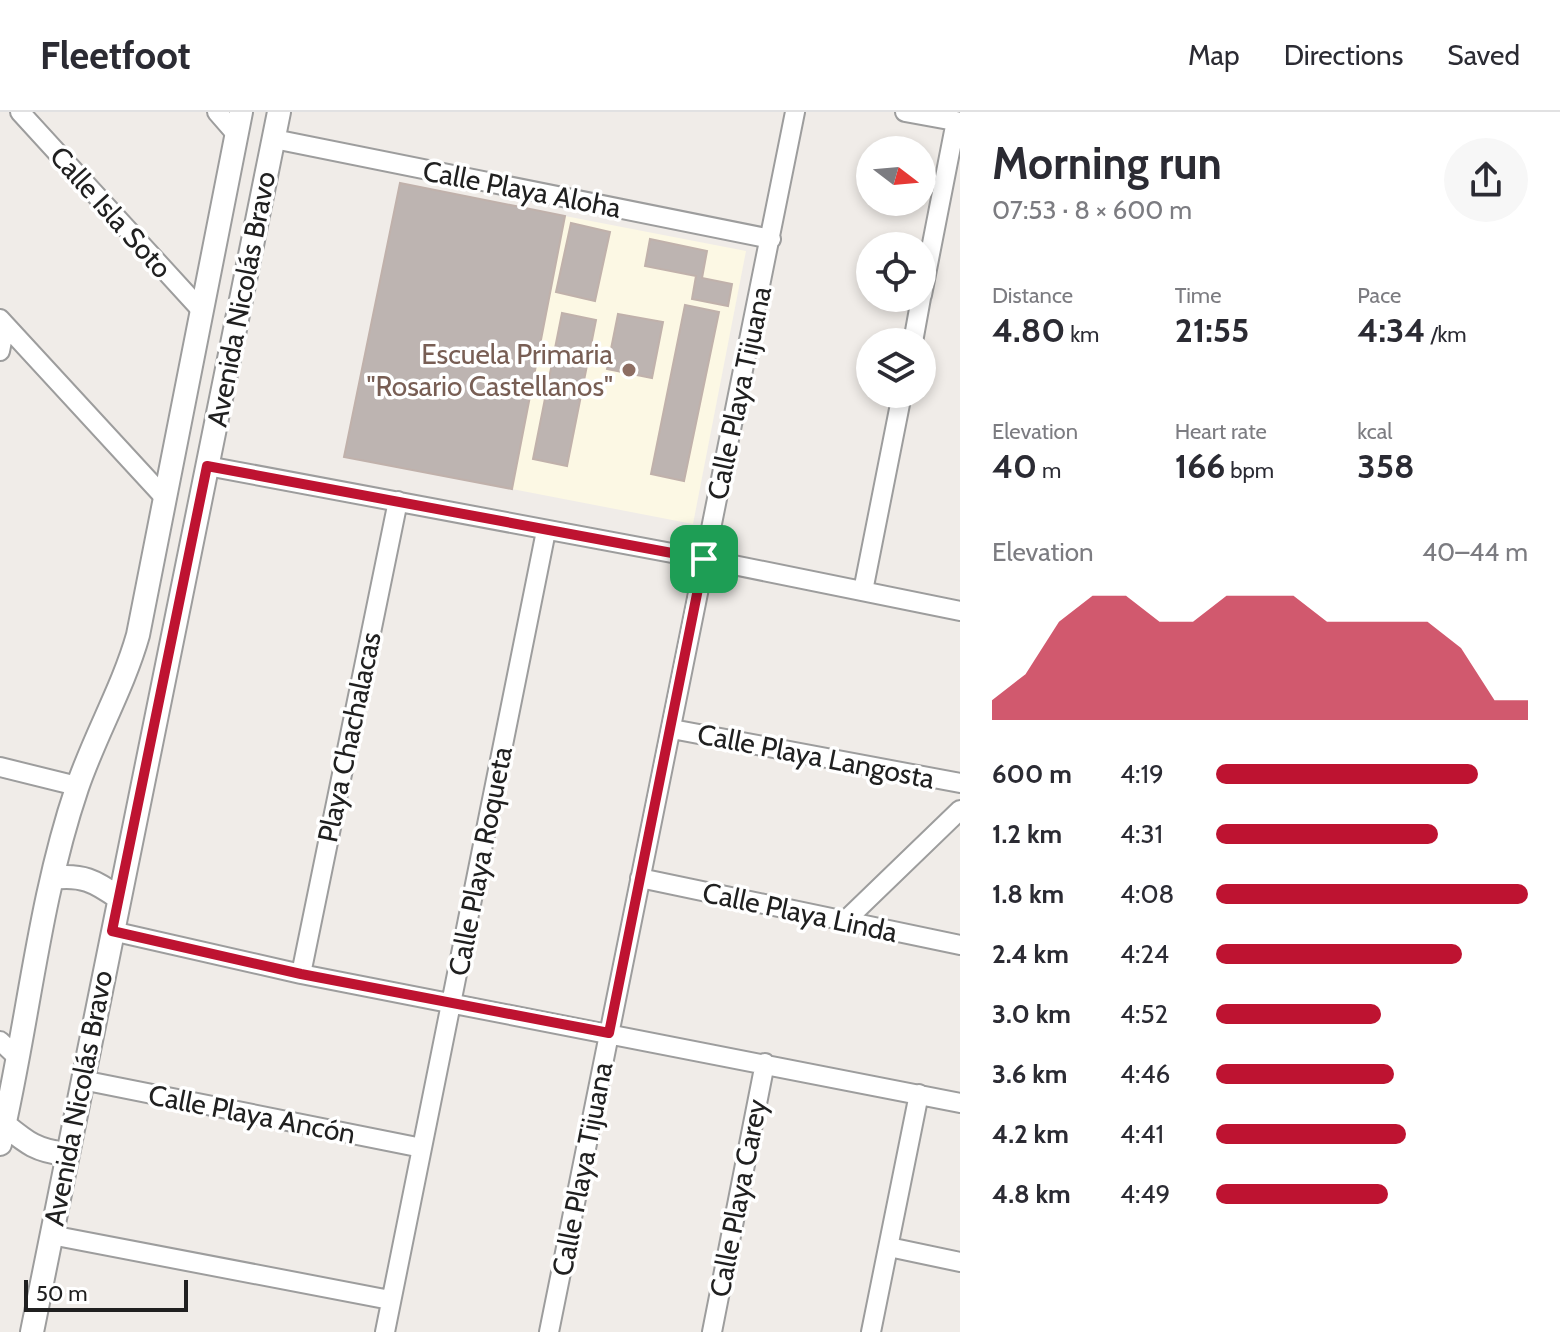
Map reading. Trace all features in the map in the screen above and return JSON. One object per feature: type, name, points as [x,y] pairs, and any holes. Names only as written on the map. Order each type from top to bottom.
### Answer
[{"type":"street","name":"Calle Isla Soto","points":[[20,112],[202,311]]},
{"type":"street","points":[[217,112],[237,135]]},
{"type":"street","name":"Avenida Nicolás Bravo","points":[[2,1135],[52,878],[77,786],[128,671],[138,635],[241,112]]},
{"type":"street","name":"Avenida Nicolás Bravo","points":[[32,1332],[279,112]]},
{"type":"street","name":"Calle Playa Tijuana","points":[[549,1332],[795,112]]},
{"type":"street","points":[[905,112],[958,122],[935,232]]},
{"type":"street","name":"Calle Playa Aloha","points":[[274,139],[771,239]]},
{"type":"street","points":[[3,322],[164,497]]},
{"type":"street","points":[[0,351],[3,322]]},
{"type":"street","points":[[863,591],[899,408]]},
{"type":"street","points":[[207,466],[704,559],[960,611]]},
{"type":"street","name":"Playa Chachalacas","points":[[301,974],[398,501]]},
{"type":"street","name":"Calle Playa Roqueta","points":[[385,1332],[546,531]]},
{"type":"street","name":"Calle Playa Langosta","points":[[672,729],[960,783]]},
{"type":"street","points":[[0,767],[77,786]]},
{"type":"street","points":[[845,921],[960,810]]},
{"type":"street","points":[[52,878],[72,876],[96,882],[119,898]]},
{"type":"street","name":"Calle Playa Linda","points":[[640,878],[960,945]]},
{"type":"street","points":[[112,931],[301,974],[960,1103]]},
{"type":"street","points":[[0,1041],[17,1057]]},
{"type":"street","name":"Calle Playa Carey","points":[[712,1332],[765,1063]]},
{"type":"street","name":"Calle Playa Ancón","points":[[82,1080],[422,1148]]},
{"type":"street","points":[[871,1332],[919,1094]]},
{"type":"street","points":[[2,1135],[45,1152],[66,1154]]},
{"type":"street","points":[[51,1235],[390,1300]]},
{"type":"street","points":[[889,1247],[960,1262]]},
{"type":"shaded area","name":"Escuela Primaria \"Rosario Castellanos\"","points":[[565,216],[746,251],[693,524],[512,489]]},
{"type":"building","points":[[400,183],[565,216],[512,489],[344,457]]},
{"type":"building","points":[[571,223],[610,232],[595,301],[556,292]]},
{"type":"building","points":[[650,239],[707,251],[702,278],[732,284],[728,306],[692,299],[696,276],[645,266]]},
{"type":"building","points":[[685,305],[719,312],[684,481],[651,474]]},
{"type":"building","points":[[562,313],[596,320],[567,466],[533,459]]},
{"type":"building","points":[[618,314],[663,322],[652,378],[607,369]]},
{"type":"place","name":"Escuela Primaria \"Rosario Castellanos\"","points":[[629,370]]},
{"type":"route","points":[[207,466],[704,559],[609,1033],[301,974],[112,931],[207,466]]}]
